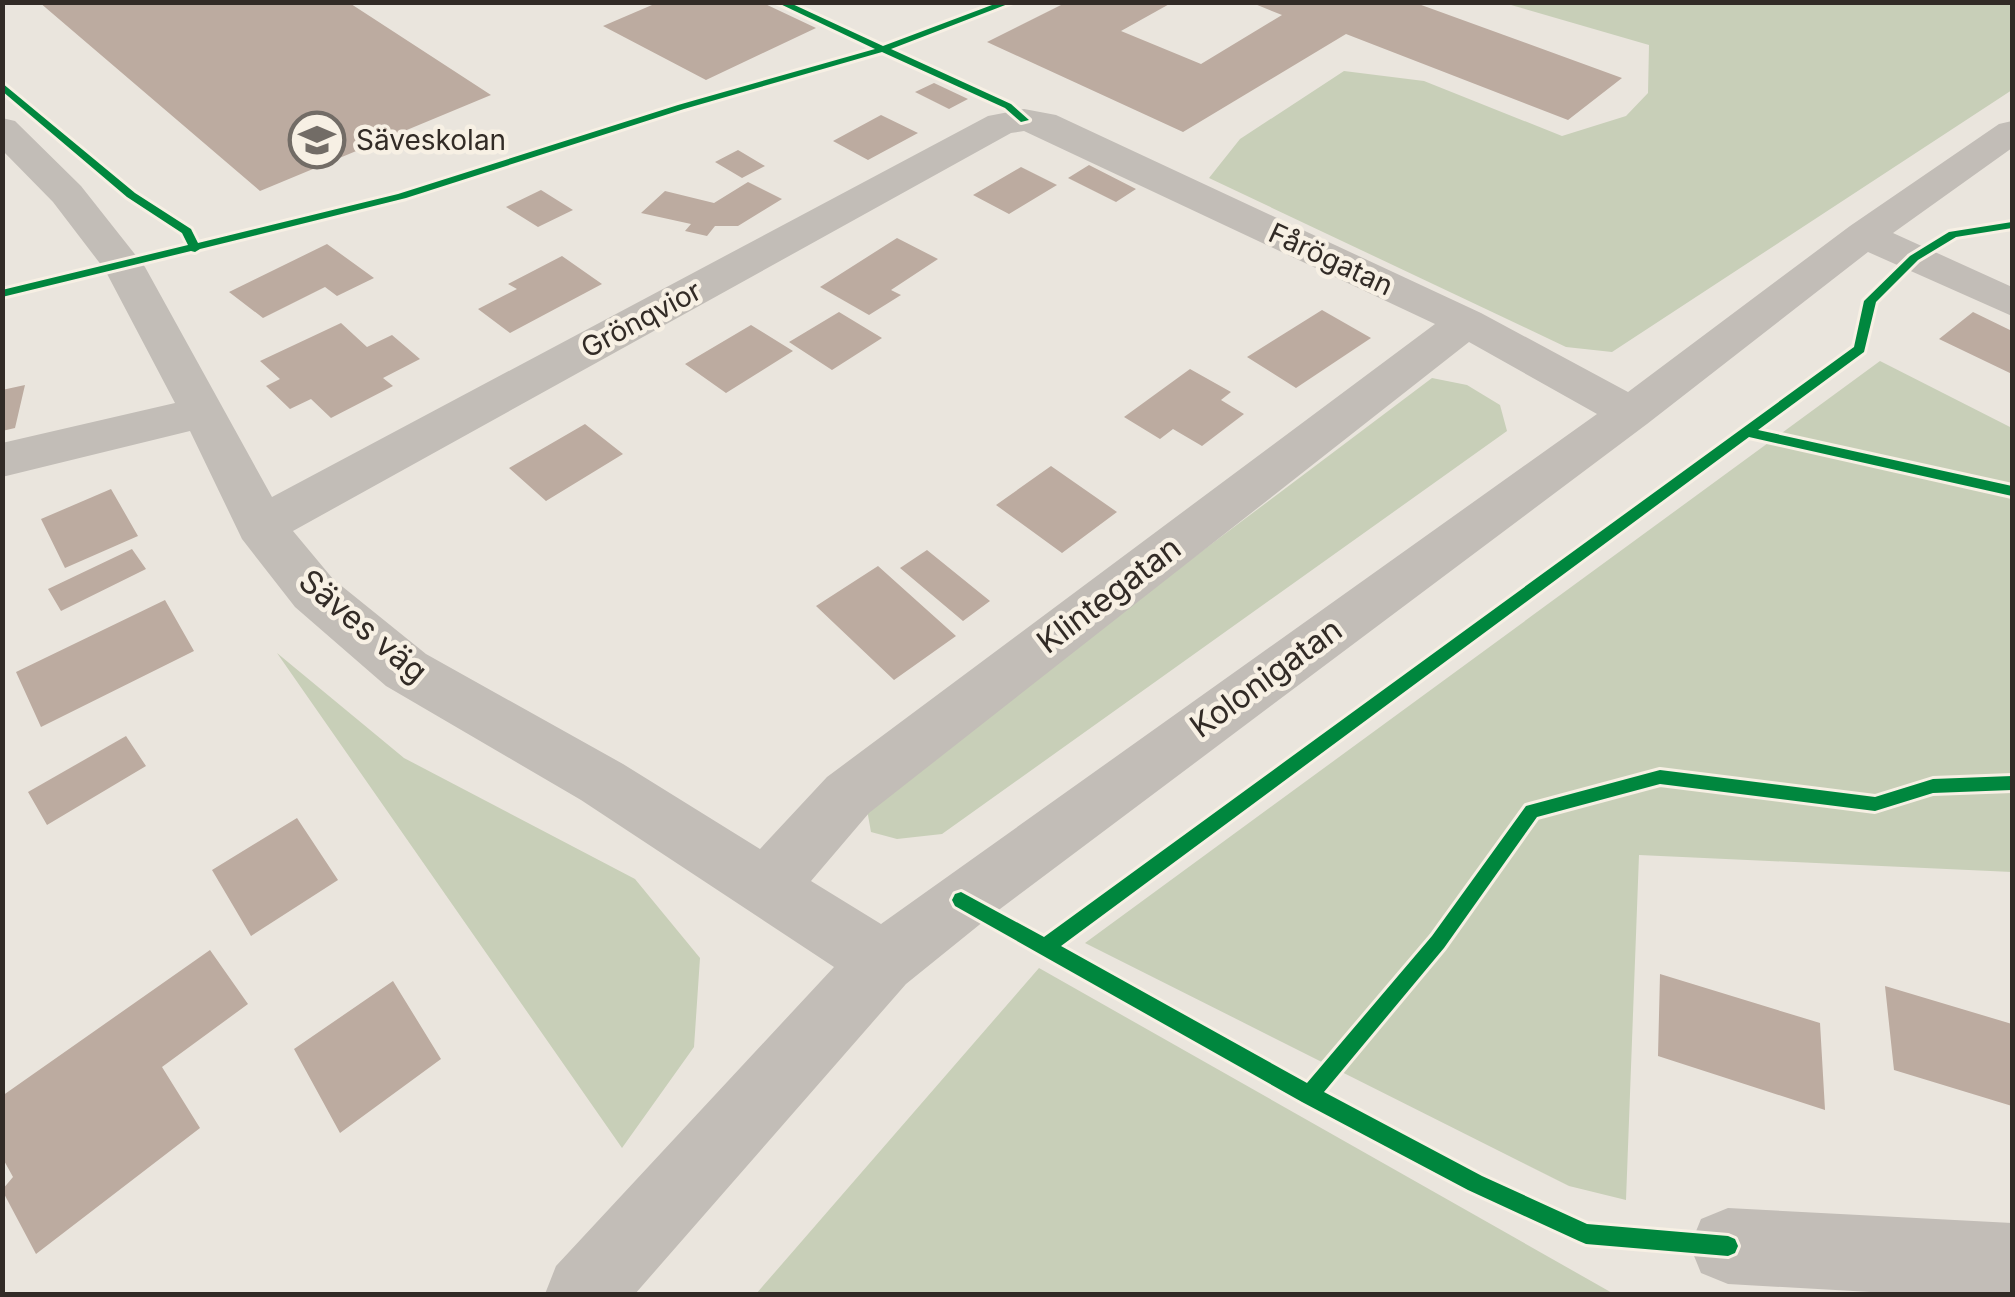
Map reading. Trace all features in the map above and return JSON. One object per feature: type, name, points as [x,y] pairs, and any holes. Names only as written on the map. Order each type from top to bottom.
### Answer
[{"type":"street","name":"Fårögatan","points":[[1024,120],[1043,123],[1466,322],[1631,413]]},
{"type":"street","name":"Grönqvior","points":[[260,526],[1001,124],[1024,120]]},
{"type":"street","name":"Säves väg","points":[[2,128],[68,194],[124,267],[260,526],[314,593],[406,670],[602,782],[883,962]]},
{"type":"street","name":"Kolonigatan","points":[[584,1294],[883,962],[961,900],[1631,413],[1864,235],[2012,132]]},
{"type":"street","points":[[1864,235],[2012,303]]},
{"type":"street","name":"Klintegatan","points":[[767,886],[848,795],[1466,322]]},
{"type":"street","points":[[2,460],[202,412]]},
{"type":"street","points":[[1728,1246],[2012,1262]]},
{"type":"green space","points":[[1504,3],[2012,3],[2012,90],[1612,352],[1566,347],[1209,178],[1240,139],[1344,71],[1424,81],[1562,136],[1626,116],[1648,93],[1649,45]]},
{"type":"green space","points":[[1880,361],[2012,428],[2012,872],[1639,855],[1626,1200],[1569,1186],[1085,943]]},
{"type":"green space","points":[[1432,378],[1467,385],[1500,405],[1507,431],[942,834],[897,839],[871,832],[866,804]]},
{"type":"green space","points":[[277,653],[404,758],[635,879],[700,958],[694,1047],[622,1148]]},
{"type":"green space","points":[[1039,968],[1614,1294],[756,1294]]},
{"type":"building","points":[[39,2],[348,2],[491,95],[260,191]]},
{"type":"building","points":[[659,2],[761,2],[816,28],[706,80],[603,26]]},
{"type":"building","points":[[1067,2],[1173,2],[1121,31],[1201,64],[1282,15],[1250,2],[1413,2],[1622,78],[1568,120],[1346,34],[1183,132],[987,42]]},
{"type":"building","points":[[934,83],[968,99],[949,109],[915,92]]},
{"type":"building","points":[[881,115],[918,133],[868,160],[833,141]]},
{"type":"building","points":[[738,150],[765,166],[742,178],[715,162]]},
{"type":"building","points":[[1089,165],[1136,189],[1116,202],[1068,178]]},
{"type":"building","points":[[1021,167],[1057,185],[1009,214],[973,195]]},
{"type":"building","points":[[748,182],[782,199],[738,226],[715,226],[707,236],[685,231],[691,224],[641,213],[665,191],[714,203]]},
{"type":"building","points":[[541,190],[573,210],[538,227],[506,207]]},
{"type":"building","points":[[897,238],[938,259],[891,290],[901,295],[869,315],[820,287]]},
{"type":"building","points":[[327,244],[374,278],[337,296],[325,287],[263,318],[229,292]]},
{"type":"building","points":[[562,256],[602,284],[510,333],[478,309],[517,289],[508,284]]},
{"type":"building","points":[[1322,310],[1371,338],[1296,388],[1247,357]]},
{"type":"building","points":[[839,312],[882,338],[832,370],[789,342]]},
{"type":"building","points":[[1973,312],[2012,331],[2012,374],[1939,339]]},
{"type":"building","points":[[341,323],[367,347],[392,335],[420,359],[383,378],[393,386],[331,418],[311,399],[290,409],[266,386],[280,379],[260,361]]},
{"type":"building","points":[[751,325],[793,351],[726,393],[685,364]]},
{"type":"building","points":[[1190,369],[1231,392],[1221,400],[1244,414],[1202,446],[1173,429],[1160,439],[1124,417]]},
{"type":"building","points":[[25,385],[15,428],[2,431],[2,390]]},
{"type":"building","points":[[585,424],[623,454],[546,501],[509,468]]},
{"type":"building","points":[[1051,466],[1117,512],[1062,553],[996,505]]},
{"type":"building","points":[[111,489],[138,536],[65,568],[41,519]]},
{"type":"building","points":[[132,549],[146,569],[61,611],[48,589]]},
{"type":"building","points":[[927,550],[990,601],[963,621],[900,568]]},
{"type":"building","points":[[878,566],[956,636],[894,680],[816,606]]},
{"type":"building","points":[[165,600],[194,651],[41,727],[16,672]]},
{"type":"building","points":[[126,736],[146,766],[47,825],[28,792]]},
{"type":"building","points":[[297,818],[338,880],[251,936],[212,870]]},
{"type":"building","points":[[210,950],[248,1004],[162,1067],[200,1128],[36,1254],[2,1190],[13,1177],[2,1157],[2,1096]]},
{"type":"building","points":[[1660,974],[1820,1023],[1825,1110],[1658,1056]]},
{"type":"building","points":[[393,981],[441,1059],[340,1133],[294,1049]]},
{"type":"building","points":[[1885,986],[2012,1024],[2012,1106],[1894,1070]]},
{"type":"cycle path","points":[[780,2],[1008,106],[1024,120]]},
{"type":"cycle path","points":[[2,294],[402,196],[681,107],[883,49],[1009,2]]},
{"type":"cycle path","points":[[2,86],[131,195],[187,231],[195,249]]},
{"type":"cycle path","points":[[1045,947],[1860,349],[1870,301],[1914,258],[1953,234],[2012,225]]},
{"type":"cycle path","points":[[1748,432],[2012,491]]},
{"type":"cycle path","points":[[1309,1095],[1438,942],[1532,811],[1660,777],[1875,804],[1933,786],[2012,783]]},
{"type":"cycle path","points":[[961,900],[1309,1095],[1475,1183],[1586,1234],[1728,1246]]},
{"type":"place","name":"Säveskolan","points":[[317,140]]}]
